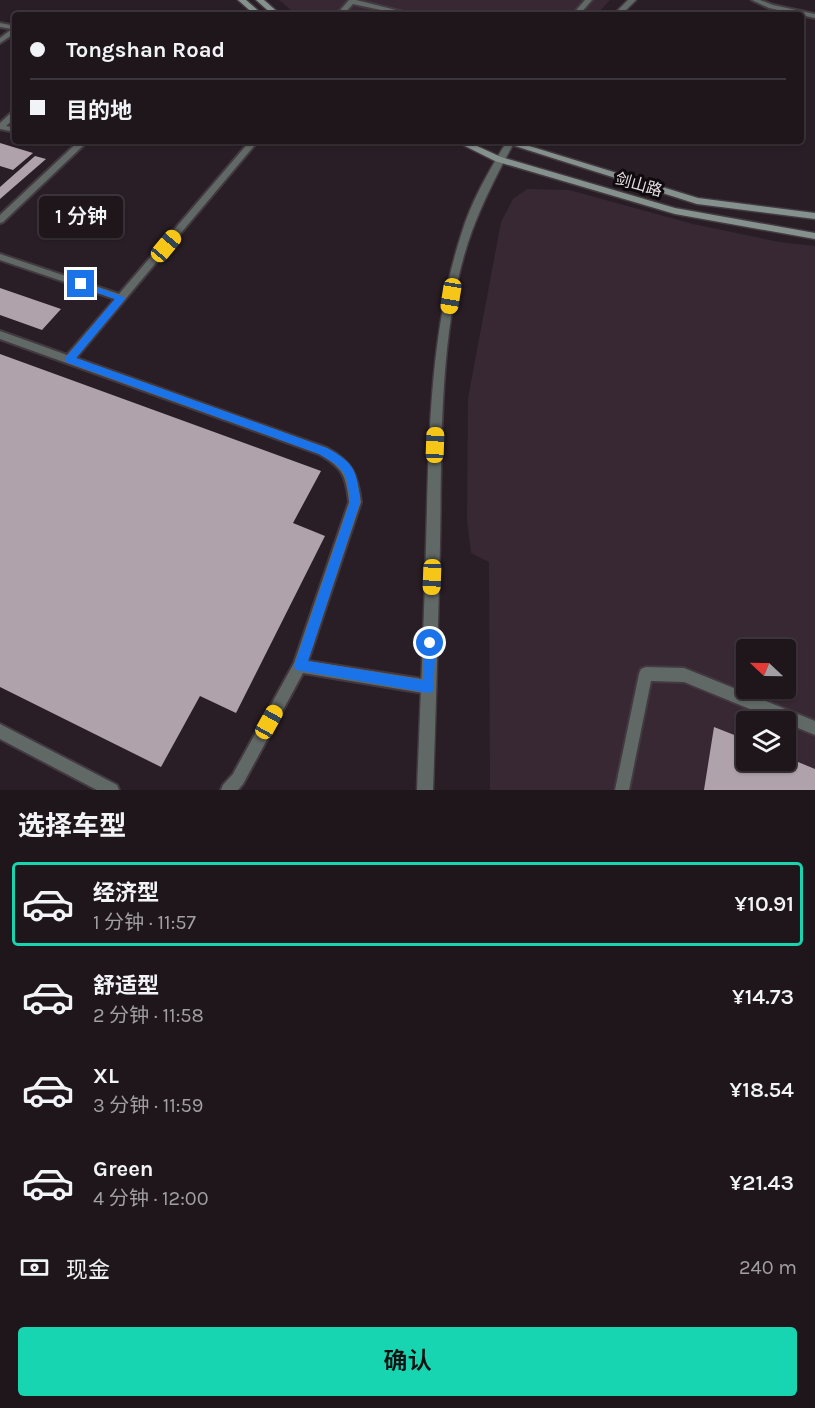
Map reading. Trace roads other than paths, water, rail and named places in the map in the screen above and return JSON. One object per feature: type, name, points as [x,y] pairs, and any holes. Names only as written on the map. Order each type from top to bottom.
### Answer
[{"type":"main road","points":[[242,0],[256,12]]},
{"type":"main road","points":[[260,0],[274,12]]},
{"type":"main road","name":"剑山路","points":[[466,144],[498,159],[675,211],[768,230],[815,236]]},
{"type":"main road","name":"剑山路","points":[[514,144],[697,201],[815,216]]},
{"type":"street","points":[[620,12],[632,0]]},
{"type":"street","points":[[425,790],[436,423],[442,350],[451,296],[475,210],[507,144]]},
{"type":"lane","points":[[578,12],[589,0]]},
{"type":"lane","points":[[755,0],[800,12]]},
{"type":"lane","points":[[342,12],[352,1],[400,12]]},
{"type":"lane","points":[[0,41],[12,31]]},
{"type":"lane","points":[[0,127],[12,117]]},
{"type":"lane","points":[[0,220],[81,144]]},
{"type":"lane","points":[[69,360],[251,144]]},
{"type":"lane","points":[[0,257],[122,298]]},
{"type":"lane","points":[[0,335],[323,451],[343,462],[352,476],[355,502],[300,666],[238,779],[228,790]]},
{"type":"lane","points":[[300,666],[429,687]]},
{"type":"lane","points":[[622,790],[646,674],[684,675],[815,728]]},
{"type":"lane","points":[[0,731],[112,790]]}]
